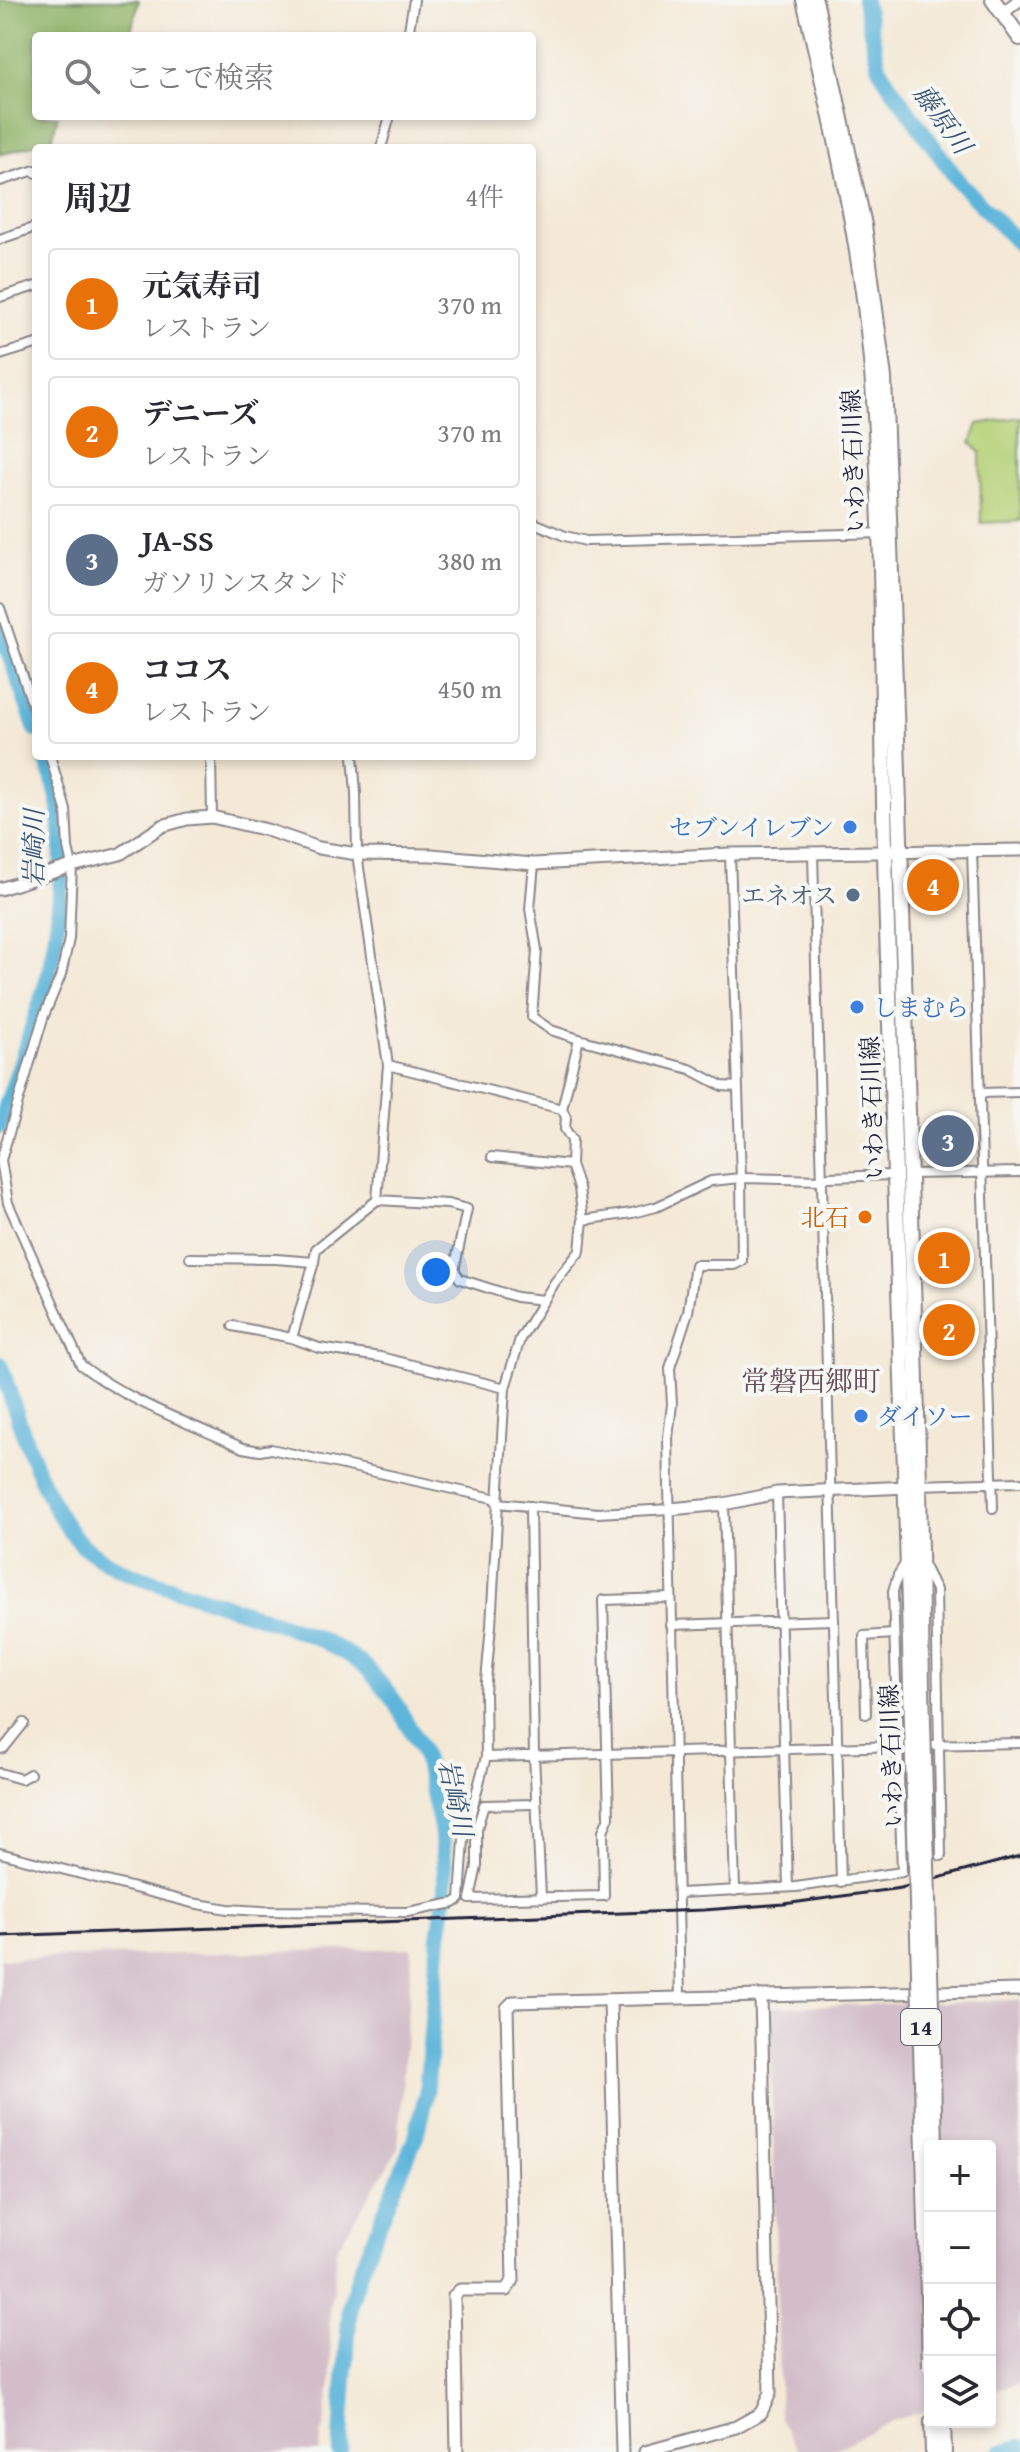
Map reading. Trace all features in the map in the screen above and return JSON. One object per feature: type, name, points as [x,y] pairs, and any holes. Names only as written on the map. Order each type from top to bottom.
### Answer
[{"type":"main road","name":"いわき石川線","points":[[804,0],[860,269],[871,360],[884,533]]},
{"type":"main road","name":"いわき石川線","points":[[815,0],[864,225],[884,378],[884,533],[913,1486],[930,2356]]},
{"type":"main road","points":[[993,0],[1020,38]]},
{"type":"main road","name":"いわき石川線","points":[[916,1688],[935,2140]]},
{"type":"main road","points":[[933,2452],[937,2428]]},
{"type":"main road","points":[[939,2428],[944,2452]]},
{"type":"street","points":[[409,32],[414,0]]},
{"type":"street","points":[[1003,13],[1019,0]]},
{"type":"street","points":[[382,144],[389,120]]},
{"type":"street","points":[[0,181],[32,171]]},
{"type":"street","points":[[0,239],[32,228]]},
{"type":"street","points":[[0,297],[32,287]]},
{"type":"street","points":[[0,355],[32,345]]},
{"type":"street","points":[[536,524],[586,541],[884,533]]},
{"type":"street","points":[[0,608],[32,703]]},
{"type":"street","points":[[51,760],[66,810],[70,867],[69,939],[61,975],[43,1018],[1,1160],[8,1203],[81,1365],[99,1379],[243,1448],[271,1449],[493,1498],[498,1503],[598,1513],[724,1504],[777,1493],[1020,1482]]},
{"type":"street","points":[[211,760],[212,817]]},
{"type":"street","points":[[353,760],[357,854],[388,1065],[377,1200]]},
{"type":"street","points":[[0,889],[120,854],[162,826],[187,819],[212,817],[267,830],[319,848],[357,854],[432,855],[534,864],[730,854],[1020,850]]},
{"type":"street","points":[[972,850],[993,1508]]},
{"type":"street","points":[[680,1998],[670,1598],[670,1368],[688,1312],[695,1265],[738,1263],[738,1087],[730,854]]},
{"type":"street","points":[[813,854],[841,1882]]},
{"type":"street","points":[[534,864],[530,909],[537,950],[532,1017],[551,1030],[690,1069],[722,1086],[738,1087]]},
{"type":"street","points":[[0,1853],[192,1903],[228,1909],[408,1912],[454,1903],[460,1899],[464,1839],[486,1757],[485,1692],[505,1388],[520,1339],[555,1282],[580,1251],[583,1220],[579,1188],[571,1165],[572,1140],[565,1129],[566,1117],[562,1109],[579,1039]]},
{"type":"street","points":[[388,1065],[562,1109]]},
{"type":"street","points":[[980,1093],[1020,1092]]},
{"type":"street","points":[[492,1157],[571,1165]]},
{"type":"street","points":[[583,1220],[656,1207],[711,1181],[1020,1172]]},
{"type":"street","points":[[292,1338],[316,1249],[377,1200],[448,1204],[467,1209],[455,1266],[460,1279],[516,1297],[544,1300]]},
{"type":"street","points":[[190,1258],[314,1262]]},
{"type":"street","points":[[233,1326],[292,1338],[319,1348],[380,1357],[505,1388]]},
{"type":"street","points":[[777,1493],[788,1887]]},
{"type":"street","points":[[724,1504],[735,1891]]},
{"type":"street","points":[[530,1506],[534,1756],[541,1896]]},
{"type":"street","points":[[679,1893],[788,1887],[902,1872],[893,1591],[898,1575],[914,1559],[936,1590],[941,1856]]},
{"type":"street","points":[[536,1804],[484,1805],[477,1828],[477,1866],[470,1899],[604,1896],[603,1831],[609,1817],[603,1600],[670,1598]]},
{"type":"street","points":[[671,1625],[834,1620]]},
{"type":"street","points":[[866,1714],[864,1636],[894,1634]]},
{"type":"street","points":[[0,1749],[24,1723]]},
{"type":"street","points":[[486,1757],[1020,1743]]},
{"type":"street","points":[[0,1773],[21,1779],[30,1774]]},
{"type":"street","points":[[457,2452],[454,2296],[460,2290],[506,2290],[513,2280],[507,2008],[513,2002],[1020,1990]]},
{"type":"street","points":[[645,2452],[681,2448],[736,2427],[761,2413],[770,2393],[761,1996]]},
{"type":"street","points":[[610,2001],[622,2452]]},
{"type":"shaded area","points":[[412,1948],[398,2149],[336,2250],[329,2309],[332,2378],[319,2452],[0,2452],[0,1959]]},
{"type":"shaded area","points":[[1020,2000],[1020,2383],[996,2389],[996,2140],[924,2140],[924,2411],[892,2421],[829,2452],[799,2452],[780,2419],[770,2007]]},
{"type":"green space","points":[[0,0],[139,0],[131,32],[32,32],[32,120],[57,120],[52,139],[0,155]]},
{"type":"green space","points":[[1020,417],[1020,521],[981,523],[980,452],[971,443],[978,424]]},
{"type":"waterway","name":"藤原川","points":[[864,0],[879,67],[888,83],[959,182],[1020,245]]},
{"type":"waterway","name":"岩崎川","points":[[0,628],[32,719]]},
{"type":"waterway","name":"岩崎川","points":[[0,1126],[47,980],[58,919],[62,849],[60,809],[46,760]]},
{"type":"waterway","name":"岩崎川","points":[[0,1364],[45,1488],[57,1512],[86,1548],[128,1573],[276,1622],[320,1639],[349,1655],[366,1667],[393,1699],[421,1748],[427,1767],[441,1827],[445,1899],[439,1936],[426,2095],[416,2136],[361,2268],[350,2305],[340,2452]]},
{"type":"waterway","name":"藤原川","points":[[1002,2452],[1020,2447]]},
{"type":"railway","points":[[0,1936],[704,1910],[784,1904],[901,1888],[1020,1856]]},
{"type":"place","name":"セブンイレブン","points":[[850,827]]},
{"type":"place","name":"ココス","points":[[933,885]]},
{"type":"place","name":"エネオス","points":[[853,895]]},
{"type":"place","name":"しまむら","points":[[857,1007]]},
{"type":"place","name":"JA-SS","points":[[948,1141]]},
{"type":"place","name":"北石","points":[[865,1217]]},
{"type":"place","name":"元気寿司","points":[[944,1258]]},
{"type":"place","name":"デニーズ","points":[[949,1330]]},
{"type":"place","name":"ダイソー","points":[[861,1416]]},
{"type":"district","name":"常磐西郷町","points":[[811,1380]]}]
